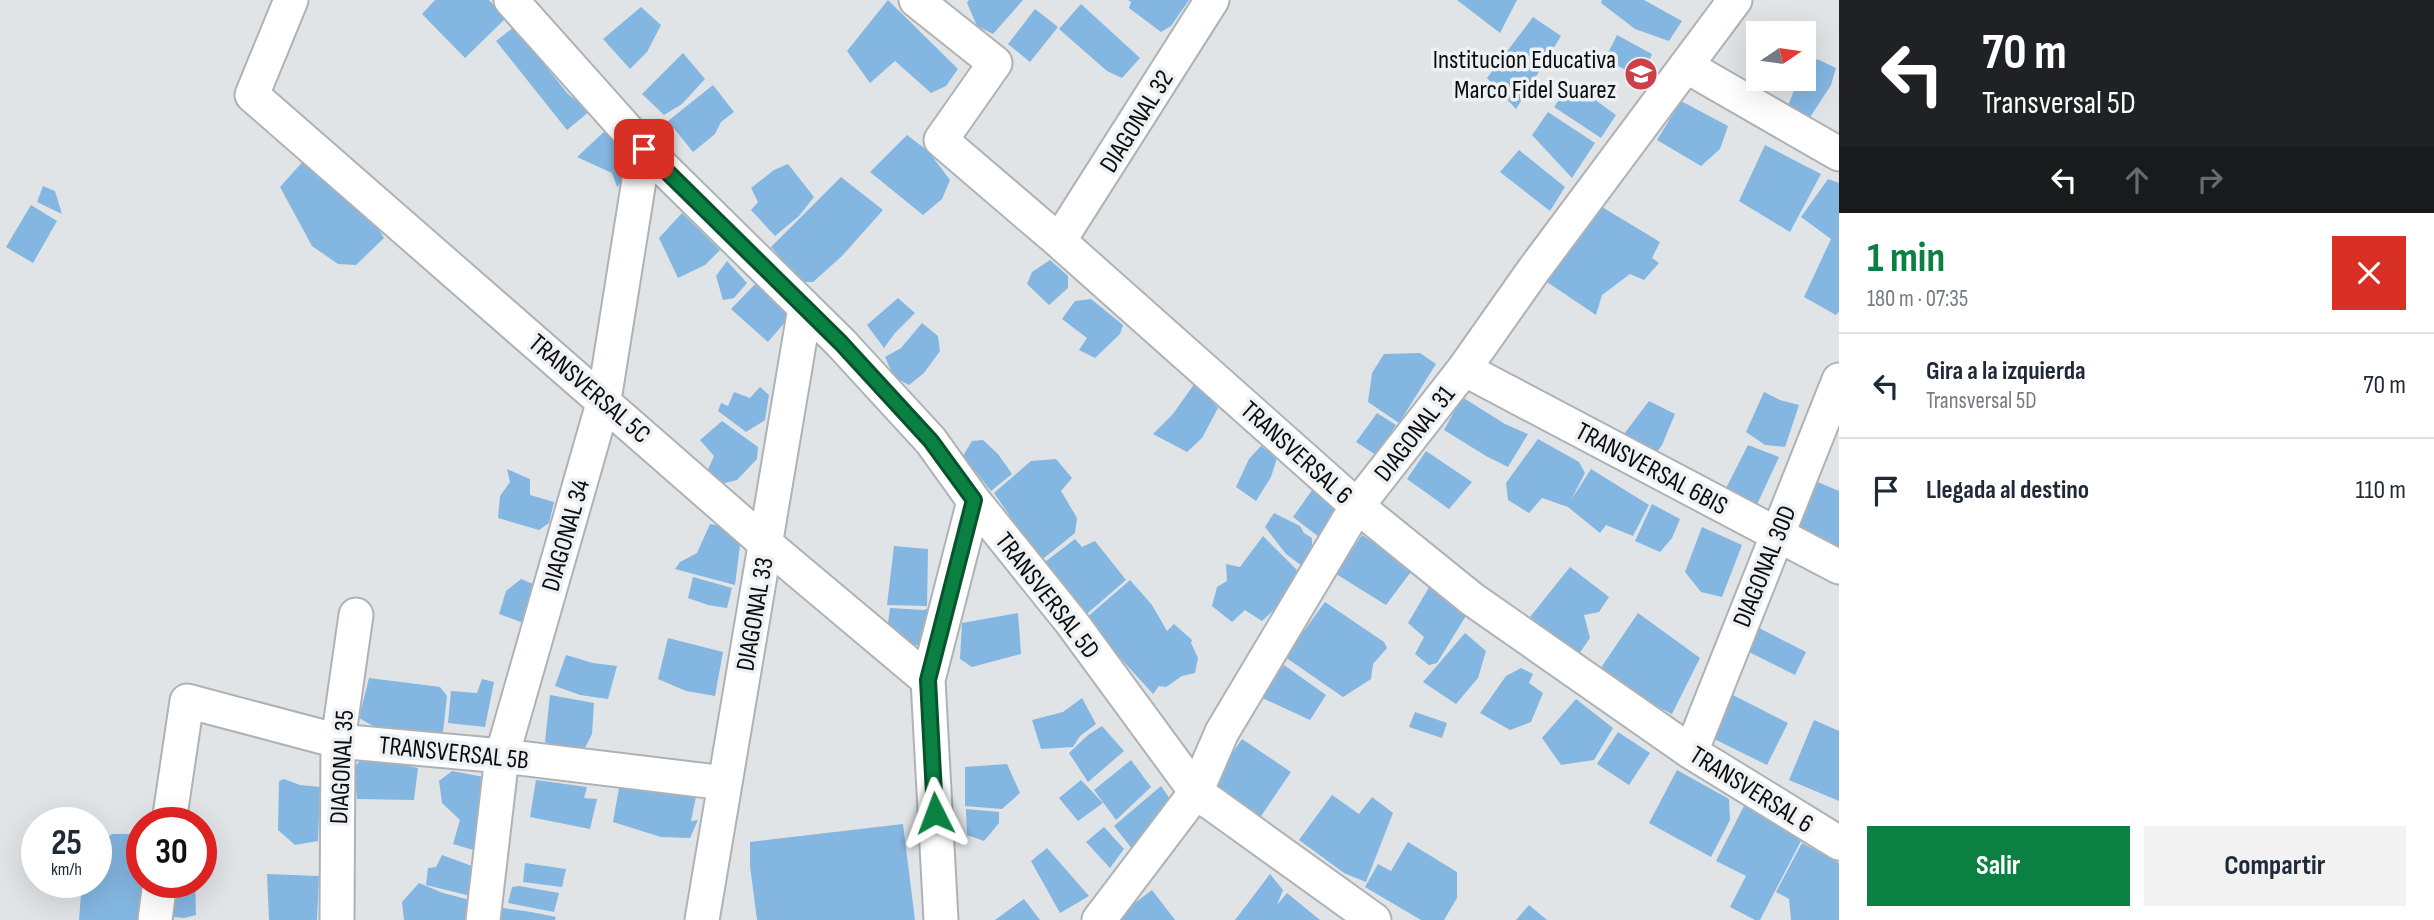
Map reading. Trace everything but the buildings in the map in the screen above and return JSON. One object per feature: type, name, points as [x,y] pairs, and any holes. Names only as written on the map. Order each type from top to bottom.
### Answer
[{"type":"street","name":"TRANSVERSAL 5C","points":[[291,0],[252,95],[604,400],[765,544],[928,680]]},
{"type":"street","name":"TRANSVERSAL 5D","points":[[511,0],[644,149],[841,343],[931,441],[974,500],[1072,623],[1196,792],[1374,920]]},
{"type":"street","name":"DIAGONAL 32","points":[[1059,241],[1212,0]]},
{"type":"street","name":"DIAGONAL 31","points":[[1100,920],[1196,792],[1222,732],[1357,506],[1464,369],[1532,271],[1735,0]]},
{"type":"street","name":"TRANSVERSAL 6","points":[[935,6],[995,63],[941,140],[1059,241],[1357,506],[1472,599],[1691,752],[1839,843]]},
{"type":"street","points":[[1686,66],[1839,154]]},
{"type":"street","name":"DIAGONAL 34","points":[[483,920],[502,756],[604,400],[644,149]]},
{"type":"street","name":"DIAGONAL 33","points":[[702,920],[806,309]]},
{"type":"street","name":"TRANSVERSAL 6BIS","points":[[1464,369],[1839,567]]},
{"type":"street","name":"DIAGONAL 30D","points":[[1691,752],[1839,380]]},
{"type":"street","points":[[941,920],[928,680],[974,500]]},
{"type":"street","name":"DIAGONAL 35","points":[[337,920],[338,741],[356,615]]},
{"type":"street","name":"TRANSVERSAL 5B","points":[[171,807],[187,701],[338,741],[502,756],[725,783]]},
{"type":"street","points":[[155,920],[158,898]]},
{"type":"place","name":"Institucion Educativa Marco Fidel Suarez","points":[[1641,74]]},
{"type":"route","points":[[644,149],[841,343],[931,441],[974,500],[928,680],[935,813]]}]
